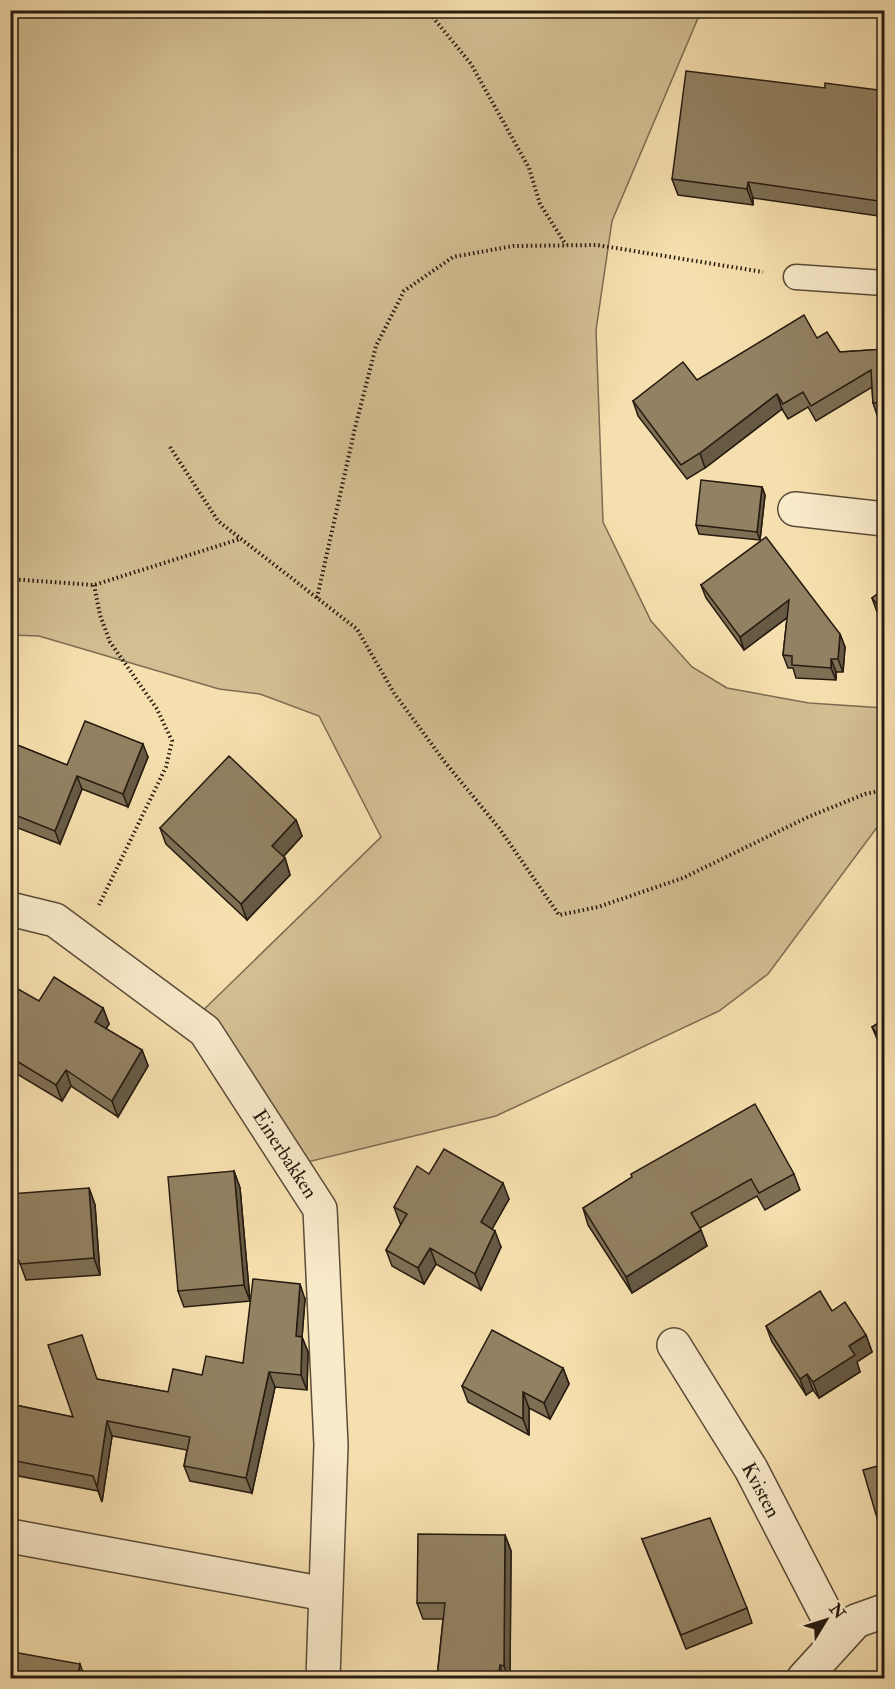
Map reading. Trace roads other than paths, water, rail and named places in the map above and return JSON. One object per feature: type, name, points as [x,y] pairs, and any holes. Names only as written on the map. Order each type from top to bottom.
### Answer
[{"type":"street","points":[[795,509],[885,519]]},
{"type":"street","name":"Einerbakken","points":[[10,909],[55,920],[205,1031],[320,1209],[331,1444],[323,1678]]},
{"type":"street","name":"Kvisten","points":[[674,1345],[751,1469],[840,1639]]},
{"type":"street","points":[[10,1536],[326,1594]]},
{"type":"street","points":[[804,1678],[856,1621],[885,1611]]},
{"type":"lane","points":[[796,277],[885,283]]}]
